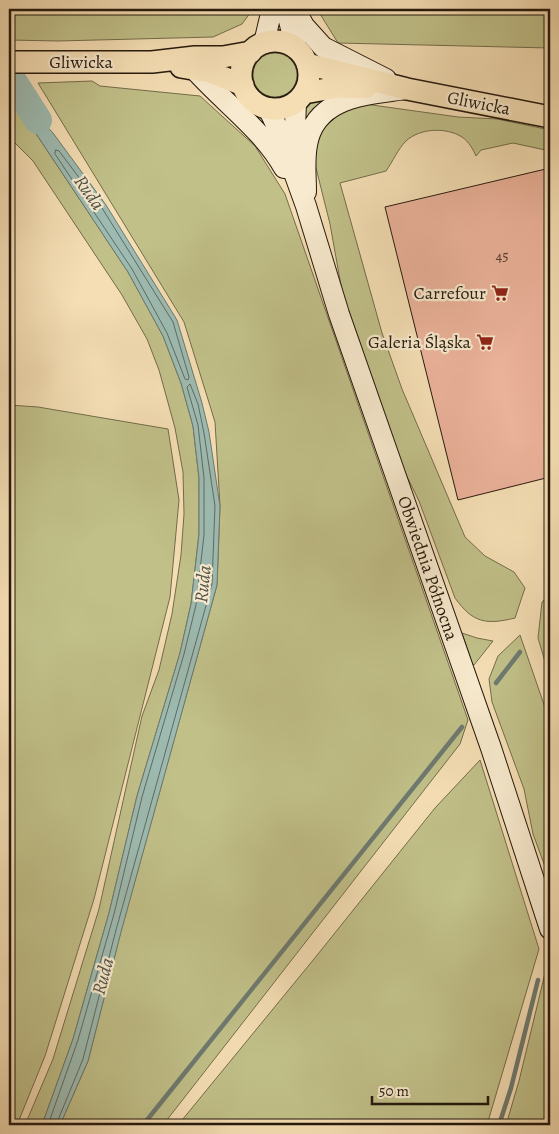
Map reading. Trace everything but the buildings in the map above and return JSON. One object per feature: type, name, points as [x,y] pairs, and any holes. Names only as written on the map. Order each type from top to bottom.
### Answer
[{"type":"main road","points":[[272,9],[257,47],[242,66],[241,74],[243,85],[251,98],[256,103],[268,108],[285,108],[300,98],[309,81],[286,9]]},
{"type":"main road","points":[[295,9],[304,26],[323,47],[407,89]]},
{"type":"main road","points":[[257,47],[278,41],[302,56]]},
{"type":"main road","name":"Gliwicka","points":[[19,62],[152,62],[223,57],[257,47]]},
{"type":"main road","name":"Gliwicka","points":[[302,56],[407,89],[550,117]]},
{"type":"main road","name":"Gliwicka","points":[[152,62],[194,69],[224,77],[243,85]]},
{"type":"main road","points":[[194,69],[276,153],[306,206]]},
{"type":"main road","name":"Gliwicka","points":[[300,98],[331,88],[348,86],[407,89]]},
{"type":"main road","points":[[306,206],[306,148],[311,131],[318,120],[332,107],[344,100],[407,89]]},
{"type":"main road","name":"Obwiednia Północna","points":[[300,98],[296,128],[306,206]]},
{"type":"main road","name":"Obwiednia Północna","points":[[268,108],[279,131],[306,206],[337,306],[491,748],[550,929]]},
{"type":"shaded area","points":[[9,9],[253,9],[242,24],[213,37],[58,41],[9,40]]},
{"type":"shaded area","points":[[317,9],[550,9],[550,48],[338,43]]},
{"type":"shaded area","points":[[271,53],[279,53],[291,59],[297,75],[291,91],[279,97],[271,97],[259,91],[253,79],[253,71],[259,59]]},
{"type":"shaded area","points":[[92,81],[100,86],[200,96],[255,146],[285,194],[468,720],[460,744],[163,1125],[60,1125],[88,1061],[121,931],[217,585],[220,506],[215,422],[184,322],[38,83]]},
{"type":"shaded area","points":[[9,93],[128,272],[163,336],[181,383],[193,426],[199,478],[199,534],[191,604],[180,653],[137,796],[109,913],[73,1039],[42,1125],[25,1125],[53,1059],[99,909],[142,716],[159,670],[172,614],[181,555],[184,514],[183,472],[175,428],[159,370],[147,339],[122,295],[33,161],[9,137]]},
{"type":"shaded area","points":[[319,97],[330,101],[301,135],[304,113],[309,105]]},
{"type":"shaded area","points":[[365,104],[458,117],[497,119],[550,130],[550,151],[513,143],[481,150],[476,156],[467,141],[456,134],[441,130],[418,133],[406,141],[386,171],[340,183],[382,333],[402,389],[465,537],[485,556],[514,572],[525,588],[515,618],[496,621],[481,620],[468,613],[455,598],[419,501],[397,456],[342,291],[330,224],[313,156],[319,133],[343,110]]},
{"type":"shaded area","points":[[9,405],[38,407],[168,429],[179,500],[170,597],[94,899],[45,1056],[17,1125],[9,1125]]},
{"type":"shaded area","points":[[550,594],[550,678],[538,638],[542,602]]},
{"type":"shaded area","points":[[462,633],[493,641],[474,665],[472,663]]},
{"type":"shaded area","points":[[520,635],[550,722],[550,880],[533,834],[524,789],[492,702],[489,679],[498,656]]},
{"type":"shaded area","points":[[480,760],[539,949],[487,1125],[178,1125],[435,808]]},
{"type":"shaded area","points":[[546,969],[550,980],[550,1125],[506,1125],[519,1081]]},
{"type":"water","points":[[31,88],[35,107],[44,123],[106,205],[177,320],[209,432],[220,506],[217,585],[121,932],[88,1061],[60,1125],[42,1125],[73,1039],[109,913],[137,796],[180,653],[191,604],[199,534],[199,478],[193,426],[181,383],[163,336],[128,272],[9,93],[9,89]]},
{"type":"waterway","name":"Ruda","points":[[9,75],[38,120]]},
{"type":"waterway","points":[[496,683],[520,652]]},
{"type":"waterway","points":[[143,1125],[462,727]]},
{"type":"waterway","points":[[499,1125],[511,1088],[538,980]]},
{"type":"place","name":"Carrefour","points":[[500,293]]},
{"type":"place","name":"Galeria Śląska","points":[[485,342]]}]
